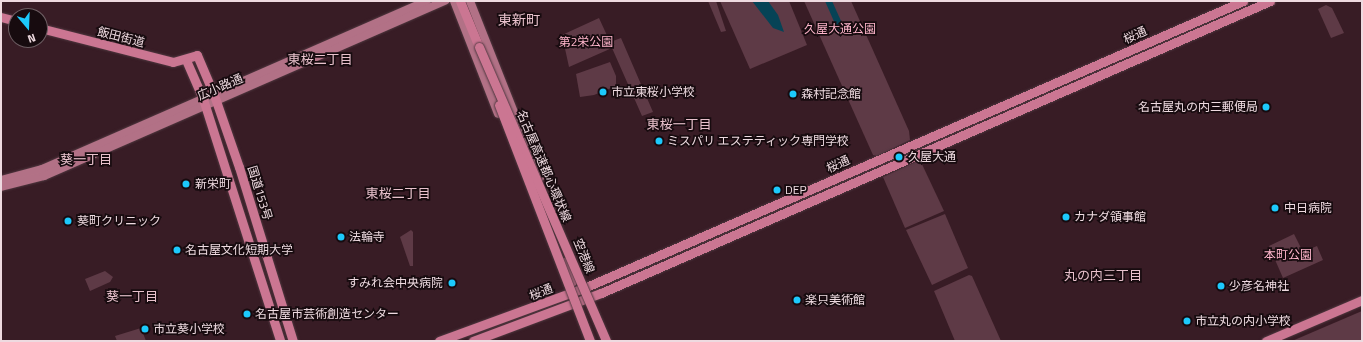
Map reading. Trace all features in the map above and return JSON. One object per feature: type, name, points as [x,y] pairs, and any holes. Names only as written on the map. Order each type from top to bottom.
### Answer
[{"type":"highway","name":"名古屋高速都心環状線","points":[[460,1],[606,341]]},
{"type":"highway","name":"桜通","points":[[440,341],[576,292],[1243,1]]},
{"type":"highway","name":"桜通","points":[[473,341],[588,299],[1270,1]]},
{"type":"highway","name":"飯田街道","points":[[48,30],[173,62],[186,60],[197,55]]},
{"type":"highway","points":[[479,47],[589,341]]},
{"type":"highway","name":"国道153号","points":[[197,55],[216,98],[292,341]]},
{"type":"highway","name":"国道153号","points":[[186,60],[204,102],[280,341]]},
{"type":"highway","points":[[498,113],[506,118],[572,281],[594,341]]},
{"type":"highway","points":[[576,292],[600,341]]},
{"type":"highway","name":"空港線","points":[[589,341],[572,305],[576,292],[588,299],[606,341]]},
{"type":"highway","points":[[1266,341],[1362,300]]},
{"type":"main road","name":"広小路通","points":[[216,98],[427,1]]},
{"type":"main road","name":"広小路通","points":[[1,180],[42,169],[216,98],[445,1]]},
{"type":"main road","name":"空港線","points":[[454,1],[498,113],[576,292]]},
{"type":"main road","name":"空港線","points":[[470,1],[576,292]]},
{"type":"main road","name":"広小路通","points":[[1,187],[44,176],[204,102]]},
{"type":"green space","points":[[708,1],[716,1],[726,31],[721,32]]},
{"type":"green space","points":[[720,1],[789,1],[807,45],[750,69]]},
{"type":"green space","name":"久屋大通公園","points":[[804,1],[851,1],[909,131],[910,140],[877,156],[873,155]]},
{"type":"green space","points":[[1326,5],[1332,8],[1344,33],[1331,38],[1318,9]]},
{"type":"green space","name":"第2栄公園","points":[[599,18],[610,42],[621,38],[653,112],[642,116],[612,48],[569,67],[562,35]]},
{"type":"green space","points":[[610,62],[616,76],[616,86],[594,95],[580,97],[576,74]]},
{"type":"green space","points":[[920,160],[944,211],[905,228],[883,177]]},
{"type":"green space","points":[[945,214],[968,268],[932,285],[906,230]]},
{"type":"green space","points":[[411,230],[413,232],[413,266],[410,266],[400,237]]},
{"type":"green space","name":"本町公園","points":[[1294,234],[1303,252],[1317,246],[1323,260],[1283,278],[1269,246]]},
{"type":"green space","points":[[105,271],[113,277],[110,282],[90,291],[85,279]]},
{"type":"green space","points":[[969,275],[972,276],[1001,341],[955,341],[934,291]]},
{"type":"green space","points":[[1362,311],[1362,341],[1292,341]]},
{"type":"green space","points":[[141,328],[146,341],[117,341],[115,336]]},
{"type":"water","points":[[752,1],[768,1],[778,15],[784,32],[773,28]]},
{"type":"water","points":[[825,1],[832,1],[846,32],[840,35]]},
{"type":"place","name":"市立東桜小学校","points":[[603,92]]},
{"type":"place","name":"森村記念館","points":[[793,94]]},
{"type":"place","name":"名古屋丸の内三郵便局","points":[[1266,107]]},
{"type":"place","name":"ミスパリ エステティック専門学校","points":[[659,141]]},
{"type":"place","name":"久屋大通","points":[[899,157]]},
{"type":"place","name":"新栄町","points":[[186,184]]},
{"type":"place","name":"DEP","points":[[777,190]]},
{"type":"place","name":"中日病院","points":[[1275,208]]},
{"type":"place","name":"カナダ領事館","points":[[1066,217]]},
{"type":"place","name":"葵町クリニック","points":[[68,221]]},
{"type":"place","name":"法輪寺","points":[[341,237]]},
{"type":"place","name":"名古屋文化短期大学","points":[[177,250]]},
{"type":"place","name":"すみれ会中央病院","points":[[452,283]]},
{"type":"place","name":"少彦名神社","points":[[1221,286]]},
{"type":"place","name":"楽只美術館","points":[[797,300]]},
{"type":"place","name":"名古屋市芸術創造センター","points":[[247,314]]},
{"type":"place","name":"市立丸の内小学校","points":[[1187,321]]},
{"type":"place","name":"市立葵小学校","points":[[145,329]]},
{"type":"district","name":"東新町","points":[[519,20]]},
{"type":"district","name":"東桜二丁目","points":[[320,59]]},
{"type":"district","name":"東桜一丁目","points":[[679,124]]},
{"type":"district","name":"葵一丁目","points":[[86,159]]},
{"type":"district","name":"東桜二丁目","points":[[398,193]]},
{"type":"district","name":"丸の内三丁目","points":[[1103,275]]},
{"type":"district","name":"葵一丁目","points":[[132,296]]}]
